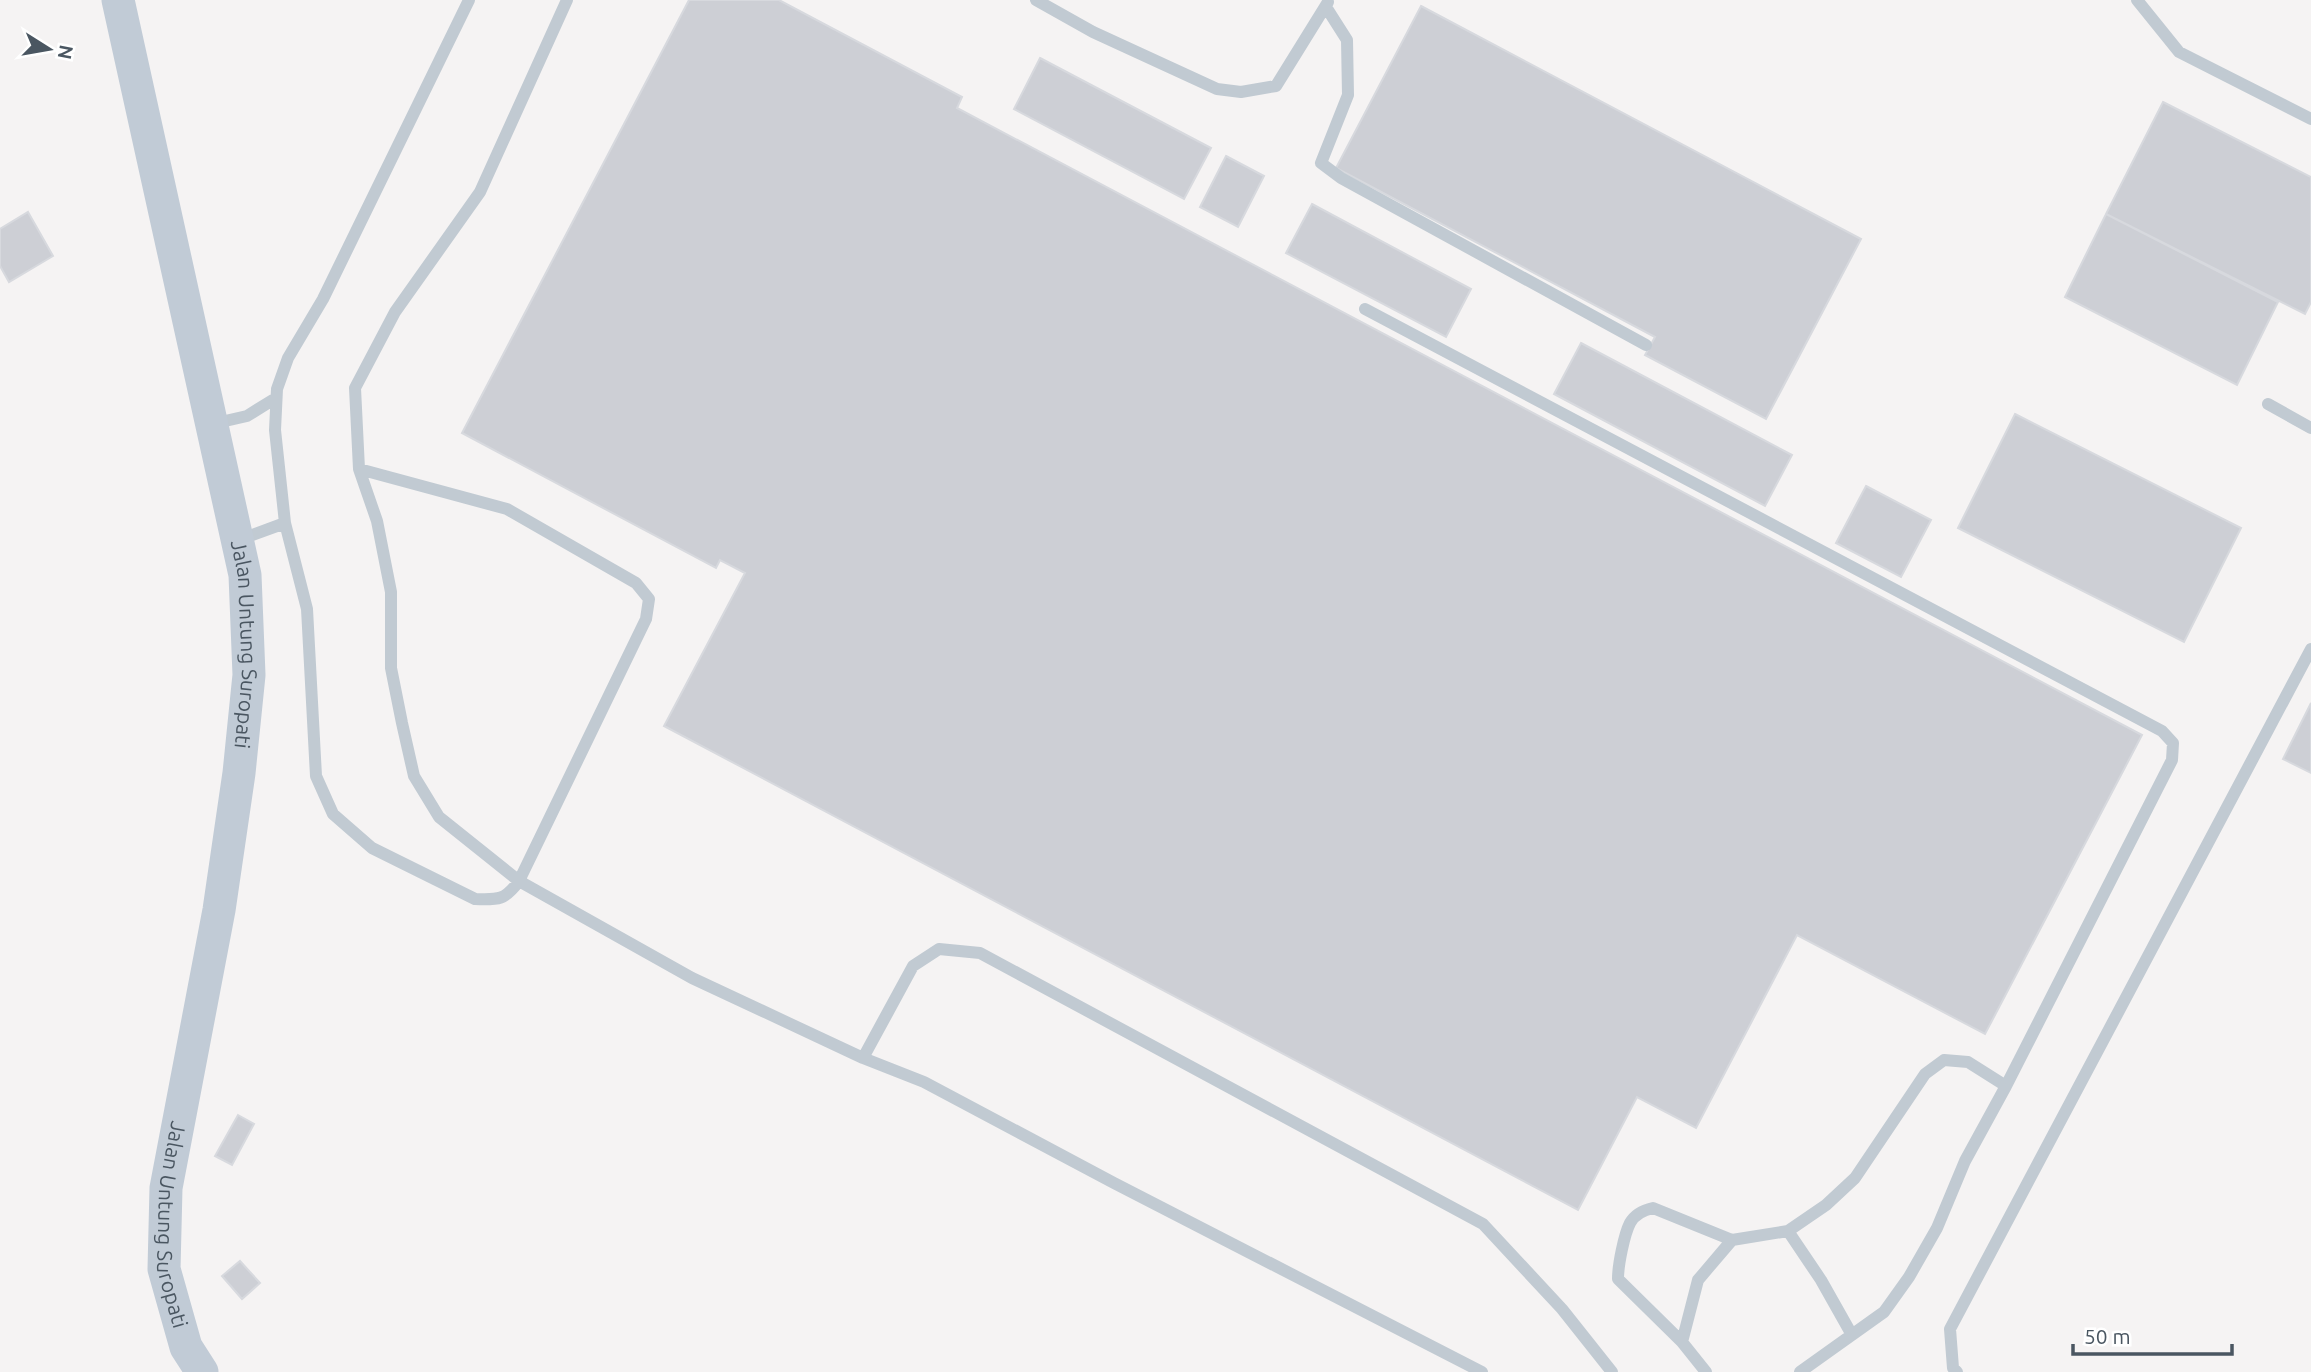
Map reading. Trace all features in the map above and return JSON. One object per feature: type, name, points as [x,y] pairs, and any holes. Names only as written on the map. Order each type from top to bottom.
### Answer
[{"type":"main road","name":"Jalan Untung Suropati","points":[[118,0],[245,575],[249,675],[239,773],[219,909],[166,1188],[164,1269],[186,1347],[202,1372]]},
{"type":"lane","points":[[359,469],[507,509],[636,583],[649,599],[646,619],[519,881],[508,896],[492,900],[475,899],[372,848],[333,814],[316,776],[307,609],[285,523],[275,430],[277,390],[288,358],[323,299],[469,0]]},
{"type":"lane","points":[[567,0],[480,192],[395,312],[355,388],[359,469],[377,521],[391,592],[391,668],[414,776],[439,817],[519,881],[692,978],[863,1058],[924,1082],[1125,1189],[1482,1372]]},
{"type":"lane","points":[[1036,0],[1093,32],[1217,89],[1241,92],[1276,86],[1328,3]]},
{"type":"lane","points":[[2137,0],[2179,52],[2311,119]]},
{"type":"lane","points":[[1328,3],[1347,40],[1348,94],[1321,163],[1341,178],[1646,345]]},
{"type":"lane","points":[[1365,309],[2162,731],[2173,743],[2172,760],[2007,1086],[1965,1161],[1937,1228],[1909,1277],[1885,1312],[1800,1372]]},
{"type":"lane","points":[[212,424],[247,416],[276,398]]},
{"type":"lane","points":[[2268,404],[2311,428]]},
{"type":"lane","points":[[238,540],[285,523]]},
{"type":"lane","points":[[1957,1372],[1953,1368],[1950,1329],[2311,649]]},
{"type":"lane","points":[[863,1058],[913,966],[939,949],[980,953],[1483,1224],[1562,1309],[1612,1372]]},
{"type":"lane","points":[[1706,1372],[1682,1342],[1618,1279],[1618,1269],[1631,1222],[1643,1211],[1653,1208],[1732,1240],[1788,1231],[1826,1205],[1855,1178],[1925,1074],[1944,1060],[1968,1062],[2007,1086]]},
{"type":"lane","points":[[1788,1231],[1821,1280],[1852,1335]]},
{"type":"lane","points":[[1682,1342],[1699,1280],[1732,1240]]},
{"type":"building","points":[[689,0],[779,0],[962,97],[957,108],[2142,735],[1985,1034],[1797,935],[1696,1128],[1637,1097],[1578,1210],[664,726],[745,573],[720,560],[716,568],[462,433]]},
{"type":"building","points":[[1421,6],[1861,239],[1766,419],[1645,355],[1655,337],[1336,168]]},
{"type":"building","points":[[1040,58],[1211,148],[1184,199],[1014,109]]},
{"type":"building","points":[[2163,102],[2311,177],[2311,302],[2305,314],[2106,214]]},
{"type":"building","points":[[1226,156],[1264,176],[1238,227],[1200,207]]},
{"type":"building","points":[[1312,204],[1471,289],[1446,337],[1286,253]]},
{"type":"building","points":[[28,212],[53,256],[9,282],[0,266],[0,229]]},
{"type":"building","points":[[2106,214],[2278,302],[2237,385],[2065,297]]},
{"type":"building","points":[[1581,343],[1792,455],[1765,506],[1554,394]]},
{"type":"building","points":[[2015,414],[2241,528],[2184,642],[1958,528]]},
{"type":"building","points":[[1866,486],[1931,520],[1901,577],[1836,543]]},
{"type":"building","points":[[2311,703],[2311,773],[2283,759]]},
{"type":"building","points":[[238,1115],[254,1124],[232,1165],[215,1156]]},
{"type":"building","points":[[240,1261],[260,1283],[242,1299],[222,1276]]}]
